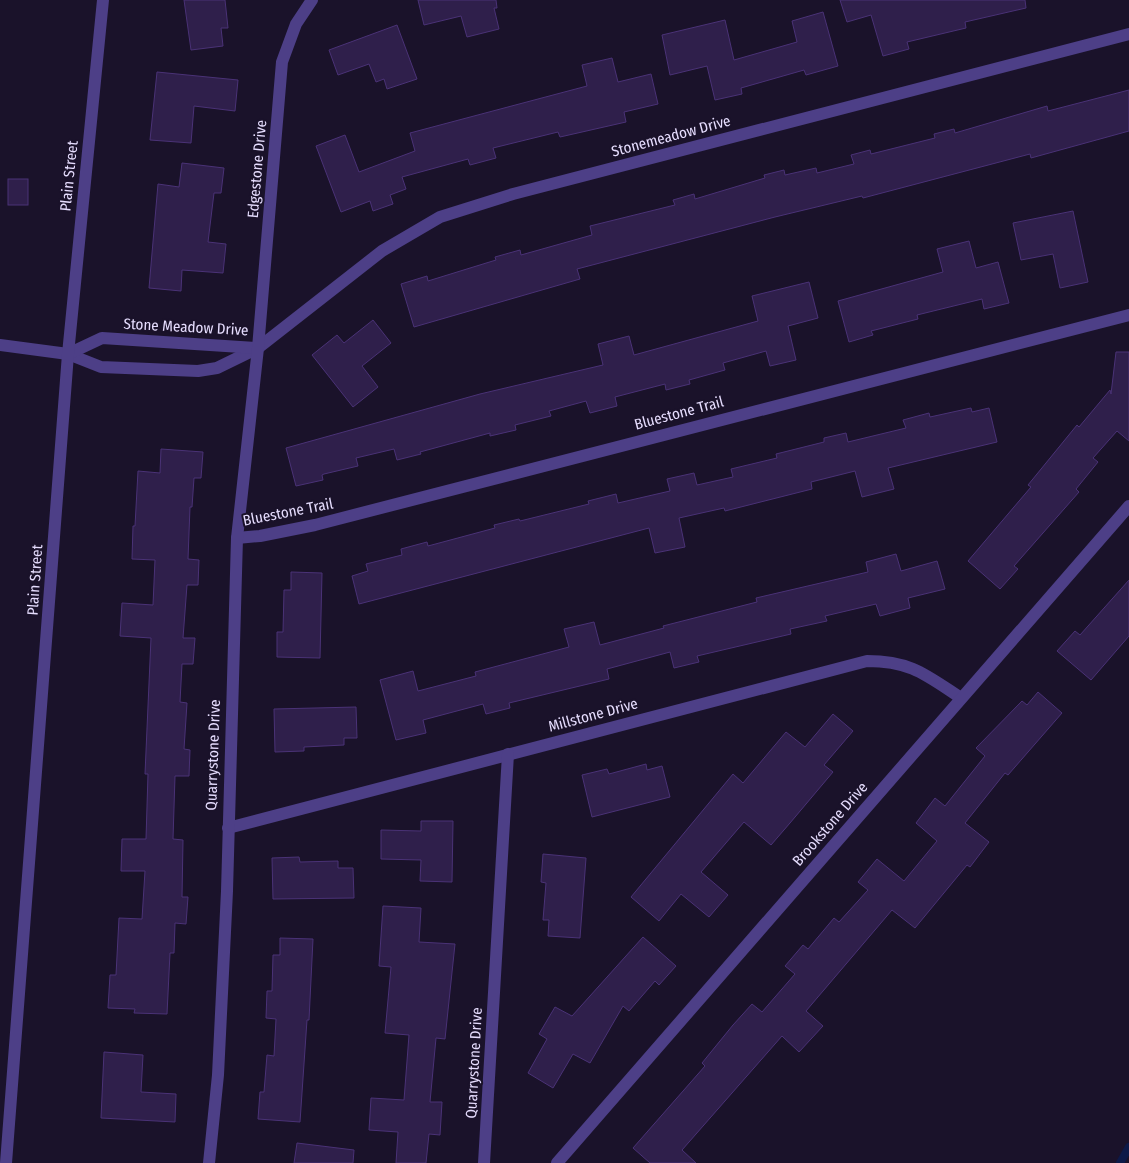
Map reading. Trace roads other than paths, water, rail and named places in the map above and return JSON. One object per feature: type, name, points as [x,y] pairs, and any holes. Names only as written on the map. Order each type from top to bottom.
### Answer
[{"type":"street","name":"Plain Street","points":[[6,1163],[68,354],[103,0]]},
{"type":"street","name":"Edgestone Drive","points":[[258,348],[282,62],[296,24],[312,0]]},
{"type":"street","name":"Stonemeadow Drive","points":[[258,348],[382,250],[440,218],[513,194],[1129,34]]},
{"type":"street","name":"Bluestone Trail","points":[[237,538],[260,536],[315,525],[1129,315]]},
{"type":"street","name":"Stone Meadow Drive","points":[[68,354],[102,338],[258,348]]},
{"type":"street","points":[[0,344],[68,354]]},
{"type":"street","name":"Stone Meadow Drive","points":[[68,354],[102,366],[198,371],[218,368],[258,348]]},
{"type":"street","name":"Quarrystone Drive","points":[[209,1163],[218,1075],[237,538],[258,348]]},
{"type":"street","name":"Brookstone Drive","points":[[556,1163],[1129,506]]},
{"type":"street","name":"Millstone Drive","points":[[228,828],[867,661],[907,665],[920,671],[961,698]]},
{"type":"street","name":"Quarrystone Drive","points":[[484,1163],[508,754]]},
{"type":"waterway","points":[[1120,1163],[1129,1147]]}]
